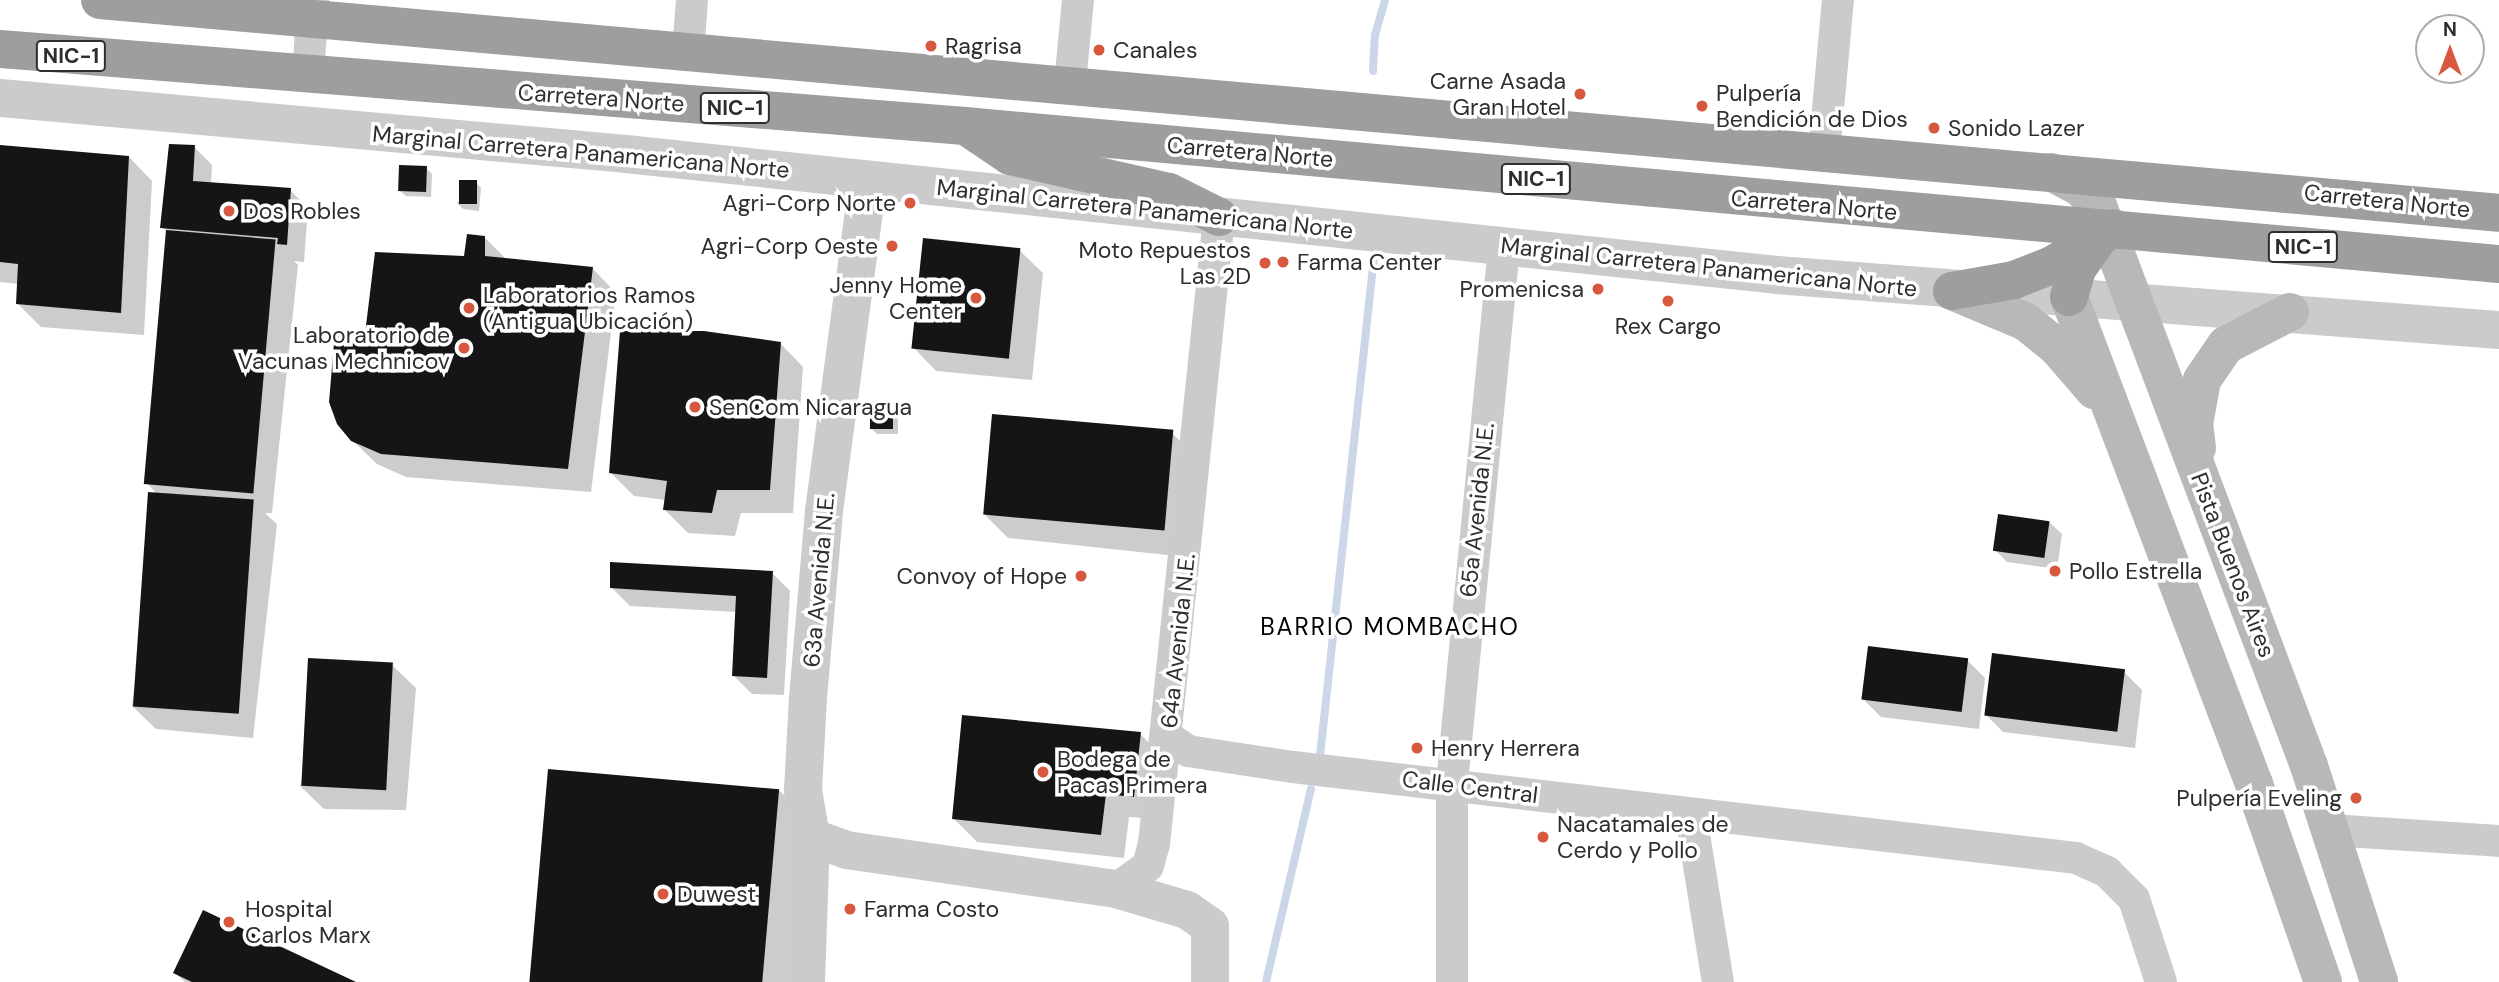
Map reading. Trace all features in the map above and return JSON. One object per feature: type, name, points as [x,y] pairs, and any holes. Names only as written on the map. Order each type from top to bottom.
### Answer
[{"type":"highway","name":"Carretera Norte","points":[[100,0],[312,10],[688,54],[1070,84],[2499,212]]},
{"type":"highway","name":"Carretera Norte","points":[[0,49],[308,76],[965,126],[2499,264]]},
{"type":"highway","points":[[965,126],[1010,156],[1169,192],[1219,217]]},
{"type":"highway","points":[[1952,291],[2014,280],[2052,265],[2107,230],[2148,219],[2440,242],[2499,234]]},
{"type":"highway","points":[[2069,297],[2087,251],[2107,230]]},
{"type":"main road","name":"Pista Buenos Aires","points":[[2051,173],[2081,188],[2098,206],[2330,830],[2379,982]]},
{"type":"main road","points":[[1952,291],[2026,322],[2057,347],[2117,423]]},
{"type":"main road","points":[[2069,297],[2180,590],[2323,982]]},
{"type":"main road","points":[[2203,485],[2194,424],[2203,380],[2226,345],[2290,312]]},
{"type":"main road","points":[[2180,590],[2235,569]]},
{"type":"street","points":[[688,54],[692,0]]},
{"type":"street","points":[[1070,84],[1078,0]]},
{"type":"street","points":[[1824,153],[1838,0]]},
{"type":"street","points":[[308,76],[312,10]]},
{"type":"street","name":"Marginal Carretera Panamericana Norte","points":[[0,98],[868,180],[1952,291],[2134,300],[2499,330]]},
{"type":"street","name":"63a Avenida N.E.","points":[[806,982],[811,837],[803,790],[824,511],[868,180]]},
{"type":"street","name":"64a Avenida N.E.","points":[[1116,889],[1148,866],[1169,738],[1219,217]]},
{"type":"street","name":"65a Avenida N.E.","points":[[1452,982],[1452,783],[1504,247]]},
{"type":"street","name":"Calle Central","points":[[1169,738],[1188,751],[1293,767],[1452,783],[1691,816],[2076,858],[2107,872],[2134,899],[2161,982]]},
{"type":"street","points":[[1691,816],[1718,982]]},
{"type":"street","points":[[2330,830],[2499,842]]},
{"type":"street","points":[[811,837],[846,850],[1116,889],[1187,910],[1210,926],[1210,982]]},
{"type":"building","points":[[169,144],[195,145],[193,181],[291,188],[287,245],[277,244],[278,238],[160,228]]},
{"type":"building","points":[[0,145],[129,156],[121,313],[16,304],[18,264],[0,262]]},
{"type":"building","points":[[399,165],[427,166],[426,192],[398,191]]},
{"type":"building","points":[[459,180],[477,180],[477,204],[459,204]]},
{"type":"building","points":[[166,230],[276,240],[253,494],[144,484]]},
{"type":"building","points":[[467,234],[485,236],[485,256],[593,267],[568,469],[381,454],[351,441],[337,424],[329,402],[335,331],[365,334],[375,252],[464,256]]},
{"type":"building","points":[[923,238],[1020,248],[1009,359],[911,348]]},
{"type":"building","name":"SenCom Nicaragua","points":[[620,331],[704,331],[781,342],[770,490],[717,490],[712,513],[663,510],[667,481],[609,473]]},
{"type":"building","points":[[870,406],[893,406],[893,429],[870,429]]},
{"type":"building","points":[[992,414],[1173,430],[1165,530],[983,515]]},
{"type":"building","points":[[148,492],[254,499],[239,714],[133,706]]},
{"type":"building","points":[[1998,514],[2049,521],[2044,558],[1993,551]]},
{"type":"building","points":[[610,562],[773,571],[767,678],[732,676],[736,596],[610,588]]},
{"type":"building","points":[[1868,646],[1968,658],[1962,712],[1861,700]]},
{"type":"building","points":[[1992,653],[2125,669],[2117,732],[1984,716]]},
{"type":"building","points":[[308,658],[393,662],[386,790],[301,786]]},
{"type":"building","points":[[962,715],[1141,732],[1134,797],[1106,794],[1101,835],[952,819]]},
{"type":"building","points":[[548,769],[779,789],[762,982],[529,982]]},
{"type":"building","points":[[203,910],[356,982],[192,982],[173,973]]},
{"type":"waterway","points":[[1373,71],[1375,35],[1385,0]]},
{"type":"waterway","points":[[1320,756],[1374,257]]},
{"type":"waterway","points":[[1266,982],[1311,789]]},
{"type":"place","name":"Ragrisa","points":[[931,46]]},
{"type":"place","name":"Canales","points":[[1099,50]]},
{"type":"place","name":"Carne Asada Gran Hotel","points":[[1580,94]]},
{"type":"place","name":"Pulpería Bendición de Dios","points":[[1702,106]]},
{"type":"place","name":"Sonido Lazer","points":[[1934,128]]},
{"type":"place","name":"Agri-Corp Norte","points":[[910,203]]},
{"type":"place","name":"Dos Robles","points":[[229,211]]},
{"type":"place","name":"Agri-Corp Oeste","points":[[892,246]]},
{"type":"place","name":"Farma Center","points":[[1283,262]]},
{"type":"place","name":"Moto Repuestos Las 2D","points":[[1265,263]]},
{"type":"place","name":"Promenicsa","points":[[1598,289]]},
{"type":"place","name":"Jenny Home Center","points":[[976,298]]},
{"type":"place","name":"Rex Cargo","points":[[1668,301]]},
{"type":"place","name":"Laboratorios Ramos (Antigua Ubicación)","points":[[469,308]]},
{"type":"place","name":"Laboratorio de Vacunas Mechnicov","points":[[464,348]]},
{"type":"place","name":"SenCom Nicaragua","points":[[695,407]]},
{"type":"place","name":"Pollo Estrella","points":[[2055,571]]},
{"type":"place","name":"Convoy of Hope","points":[[1081,576]]},
{"type":"place","name":"Henry Herrera","points":[[1417,748]]},
{"type":"place","name":"Bodega de Pacas Primera","points":[[1043,772]]},
{"type":"place","name":"Pulpería Eveling","points":[[2356,798]]},
{"type":"place","name":"Nacatamales de Cerdo y Pollo","points":[[1543,837]]},
{"type":"place","name":"Duwest","points":[[663,894]]},
{"type":"place","name":"Farma Costo","points":[[850,909]]},
{"type":"place","name":"Hospital Carlos Marx","points":[[229,922]]},
{"type":"district","name":"BARRIO MOMBACHO","points":[[1390,627]]}]
